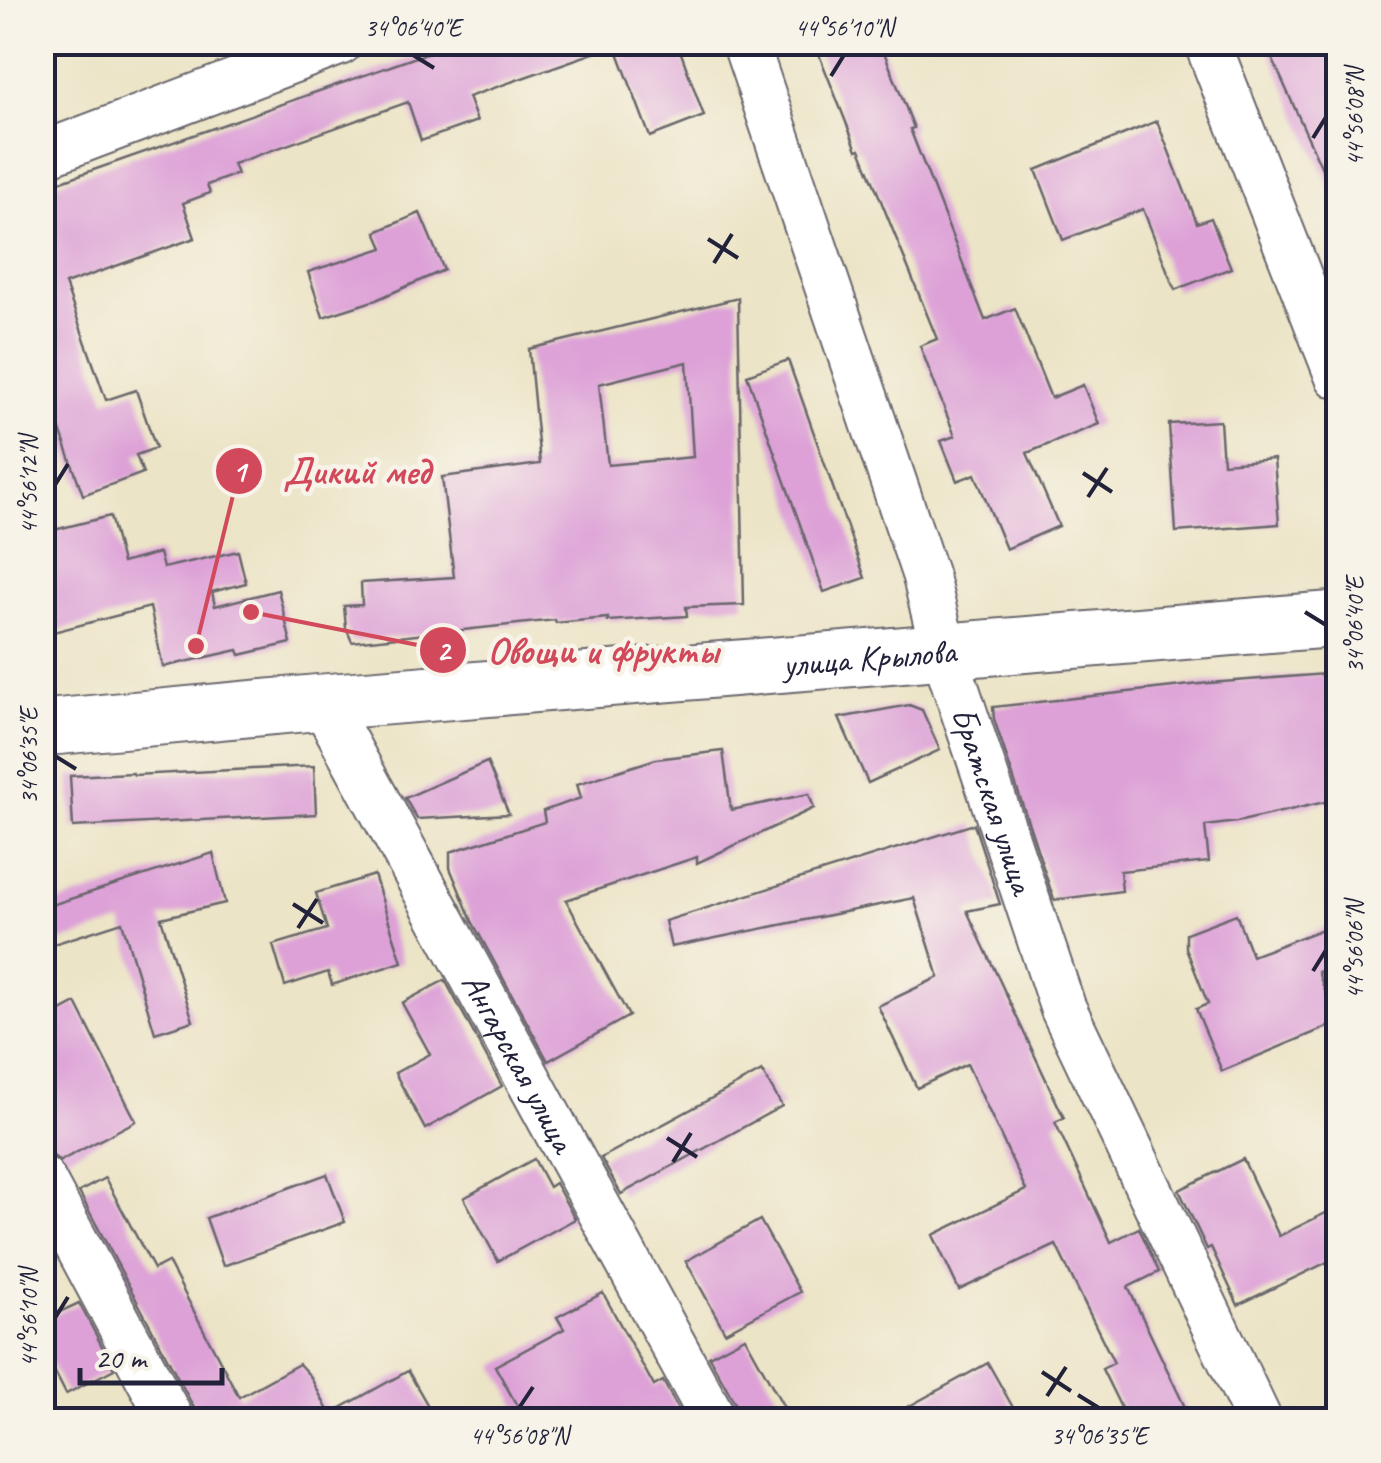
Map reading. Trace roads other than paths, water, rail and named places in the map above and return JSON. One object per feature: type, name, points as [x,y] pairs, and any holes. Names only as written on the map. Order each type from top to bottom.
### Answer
[{"type":"main road","name":"улица Крылова","points":[[42,728],[1338,619]]},
{"type":"street","points":[[42,155],[340,42]]},
{"type":"street","name":"Братская улица","points":[[745,42],[925,575],[944,652],[1063,1008],[1259,1420]]},
{"type":"street","points":[[1207,42],[1338,376]]},
{"type":"street","name":"Ангарская улица","points":[[323,702],[714,1420]]},
{"type":"street","points":[[42,1178],[171,1420]]},
{"type":"place","name":"Овощи и фрукты","points":[[251,612]]},
{"type":"place","name":"Дикий мед","points":[[196,646]]}]
